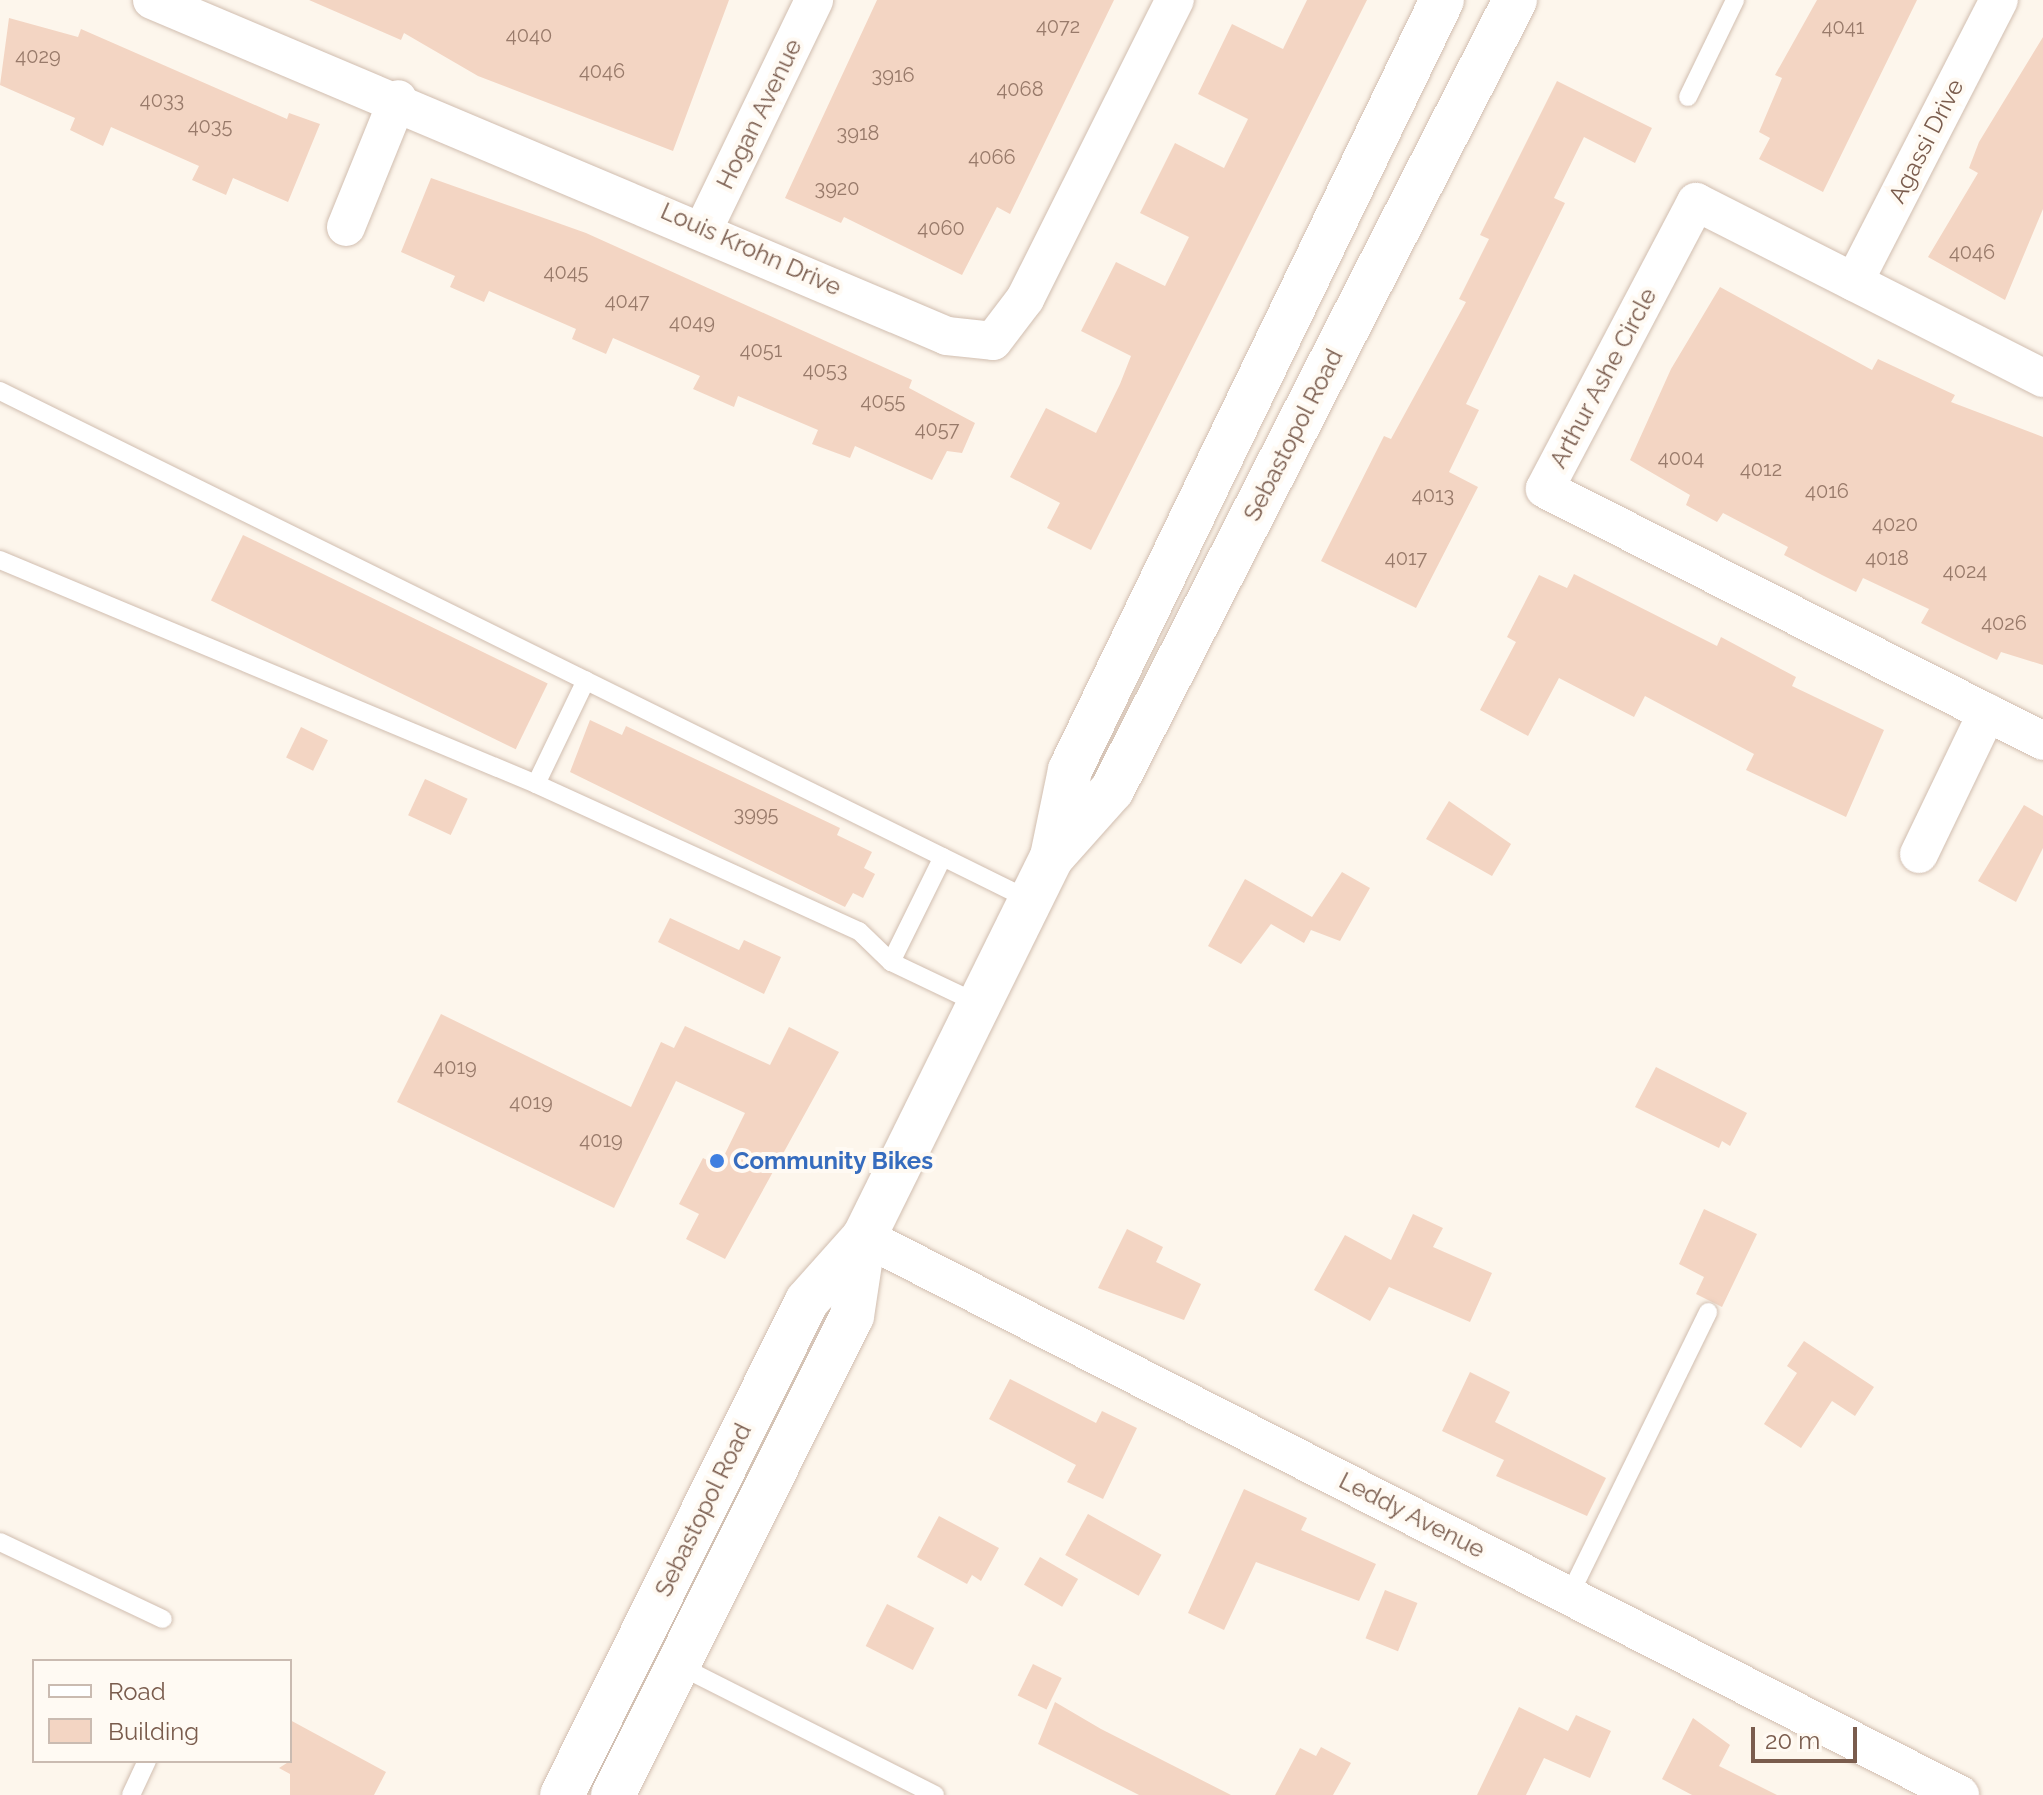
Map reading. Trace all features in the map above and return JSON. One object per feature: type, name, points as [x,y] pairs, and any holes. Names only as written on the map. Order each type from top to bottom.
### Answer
[{"type":"main road","name":"Sebastopol Road","points":[[562,1795],[807,1301],[864,1237],[1031,900],[1052,857],[1070,770],[1442,0]]},
{"type":"main road","name":"Sebastopol Road","points":[[1052,857],[1112,790],[1515,0]]},
{"type":"main road","name":"Sebastopol Road","points":[[613,1795],[852,1316],[864,1237]]},
{"type":"street","name":"Louis Krohn Drive","points":[[152,0],[398,99],[704,228],[947,336],[993,341],[1025,299],[1175,0]]},
{"type":"street","name":"Hogan Avenue","points":[[704,228],[814,0]]},
{"type":"street","name":"Agassi Drive","points":[[1854,282],[1999,0]]},
{"type":"street","points":[[346,227],[398,99]]},
{"type":"street","name":"Arthur Ashe Circle","points":[[2043,378],[1696,202],[1545,489],[2043,741]]},
{"type":"street","points":[[1919,854],[1987,713]]},
{"type":"street","name":"Leddy Avenue","points":[[864,1237],[1960,1795]]},
{"type":"lane","points":[[1688,97],[1735,0]]},
{"type":"lane","points":[[0,391],[1031,900]]},
{"type":"lane","points":[[0,560],[536,784],[859,931],[891,962],[979,1004]]},
{"type":"lane","points":[[536,784],[586,680]]},
{"type":"lane","points":[[891,962],[943,857]]},
{"type":"lane","points":[[1570,1594],[1708,1312]]},
{"type":"lane","points":[[0,1542],[163,1619]]},
{"type":"lane","points":[[678,1665],[935,1795]]},
{"type":"lane","points":[[131,1795],[146,1763]]},
{"type":"building","points":[[309,0],[729,0],[673,151],[478,76],[404,33],[401,40]]},
{"type":"building","points":[[877,0],[1114,0],[1010,214],[997,207],[962,275],[844,217],[841,223],[785,198]]},
{"type":"building","points":[[1307,0],[1367,0],[1091,550],[1047,528],[1060,503],[1010,477],[1046,408],[1096,433],[1131,356],[1081,331],[1116,262],[1165,286],[1189,237],[1140,213],[1175,143],[1224,168],[1248,119],[1198,94],[1232,24],[1283,49]]},
{"type":"building","points":[[1817,0],[1917,0],[1823,192],[1759,159],[1770,138],[1759,132],[1782,78],[1775,75]]},
{"type":"building","points":[[9,18],[78,37],[81,29],[287,119],[289,113],[320,124],[288,202],[233,178],[226,195],[192,180],[199,166],[111,127],[103,146],[70,130],[75,118],[0,85]]},
{"type":"building","points":[[2043,37],[2043,209],[2005,300],[1928,257],[1978,173],[1969,168],[1979,142]]},
{"type":"building","points":[[1557,81],[1652,128],[1635,163],[1584,137],[1554,198],[1565,203],[1466,404],[1479,410],[1449,472],[1478,487],[1416,608],[1321,561],[1384,436],[1391,439],[1466,302],[1459,299],[1489,239],[1480,235]]},
{"type":"building","points":[[431,178],[586,233],[912,380],[909,388],[975,423],[962,453],[947,451],[932,480],[855,446],[850,458],[812,444],[818,430],[738,396],[734,407],[693,389],[700,376],[613,338],[606,354],[572,339],[576,329],[489,291],[484,302],[450,287],[455,276],[401,252]]},
{"type":"building","points":[[1720,287],[1872,370],[1878,359],[1955,395],[1951,402],[2043,437],[2043,665],[2001,652],[1997,660],[1957,641],[1921,623],[1929,609],[1863,578],[1856,592],[1784,555],[1788,547],[1723,513],[1717,522],[1686,505],[1690,495],[1630,460],[1671,369]]},
{"type":"building","points":[[243,535],[548,684],[516,749],[211,601]]},
{"type":"building","points":[[1574,574],[1717,646],[1721,637],[1796,677],[1792,686],[1884,730],[1846,817],[1746,770],[1754,754],[1645,696],[1634,717],[1559,678],[1528,736],[1480,710],[1516,642],[1507,637],[1539,575],[1567,588]]},
{"type":"building","points":[[590,720],[622,735],[626,726],[840,828],[837,835],[872,852],[864,868],[875,874],[863,898],[853,893],[845,907],[570,772]]},
{"type":"building","points":[[301,727],[328,740],[313,771],[286,758]]},
{"type":"building","points":[[425,779],[468,799],[451,835],[408,815]]},
{"type":"building","points":[[1449,801],[1511,844],[1492,876],[1426,839]]},
{"type":"building","points":[[2024,805],[2043,816],[2043,848],[2016,902],[1978,881]]},
{"type":"building","points":[[1342,872],[1370,888],[1340,941],[1311,930],[1304,943],[1271,924],[1241,964],[1208,946],[1245,879],[1312,917]]},
{"type":"building","points":[[670,918],[739,950],[744,940],[781,957],[764,994],[658,942]]},
{"type":"building","points":[[441,1014],[631,1107],[661,1042],[674,1048],[685,1026],[770,1065],[789,1027],[839,1052],[725,1259],[686,1239],[699,1214],[679,1204],[703,1158],[719,1166],[745,1113],[676,1081],[614,1208],[397,1102]]},
{"type":"building","points":[[1656,1067],[1747,1113],[1730,1146],[1722,1141],[1719,1148],[1635,1107]]},
{"type":"building","points":[[1704,1209],[1757,1234],[1722,1307],[1696,1294],[1704,1277],[1679,1264]]},
{"type":"building","points":[[1413,1214],[1443,1228],[1433,1247],[1492,1273],[1470,1322],[1389,1287],[1370,1321],[1314,1290],[1345,1235],[1391,1260]]},
{"type":"building","points":[[1127,1229],[1163,1247],[1156,1262],[1201,1284],[1184,1320],[1098,1288]]},
{"type":"building","points":[[1804,1341],[1874,1387],[1855,1416],[1832,1401],[1801,1448],[1764,1424],[1797,1373],[1787,1366]]},
{"type":"building","points":[[1470,1372],[1510,1392],[1495,1422],[1606,1478],[1587,1516],[1496,1476],[1504,1460],[1442,1431]]},
{"type":"building","points":[[1010,1379],[1096,1423],[1102,1411],[1137,1428],[1103,1499],[1067,1482],[1076,1465],[989,1419]]},
{"type":"building","points":[[1244,1489],[1307,1518],[1301,1530],[1376,1564],[1359,1601],[1256,1562],[1224,1630],[1188,1613]]},
{"type":"building","points":[[1088,1514],[1161,1555],[1139,1596],[1065,1555]]},
{"type":"building","points":[[939,1516],[999,1548],[981,1581],[972,1575],[967,1584],[917,1557]]},
{"type":"building","points":[[1040,1557],[1078,1579],[1062,1607],[1024,1585]]},
{"type":"building","points":[[1385,1590],[1417,1603],[1398,1651],[1366,1638]]},
{"type":"building","points":[[887,1604],[934,1628],[913,1670],[866,1646]]},
{"type":"building","points":[[1033,1664],[1062,1678],[1046,1709],[1018,1695]]},
{"type":"building","points":[[1055,1702],[1231,1795],[1139,1795],[1038,1744]]},
{"type":"building","points":[[1519,1707],[1568,1731],[1576,1715],[1611,1731],[1590,1778],[1544,1758],[1526,1795],[1477,1795]]},
{"type":"building","points":[[1693,1718],[1730,1745],[1719,1766],[1777,1795],[1692,1795],[1662,1779]]},
{"type":"building","points":[[292,1721],[386,1772],[374,1795],[290,1795],[290,1774],[279,1768],[292,1763]]},
{"type":"building","points":[[1321,1747],[1351,1763],[1333,1795],[1275,1795],[1300,1748],[1316,1756]]},
{"type":"place","name":"Community Bikes","points":[[717,1161]]}]
